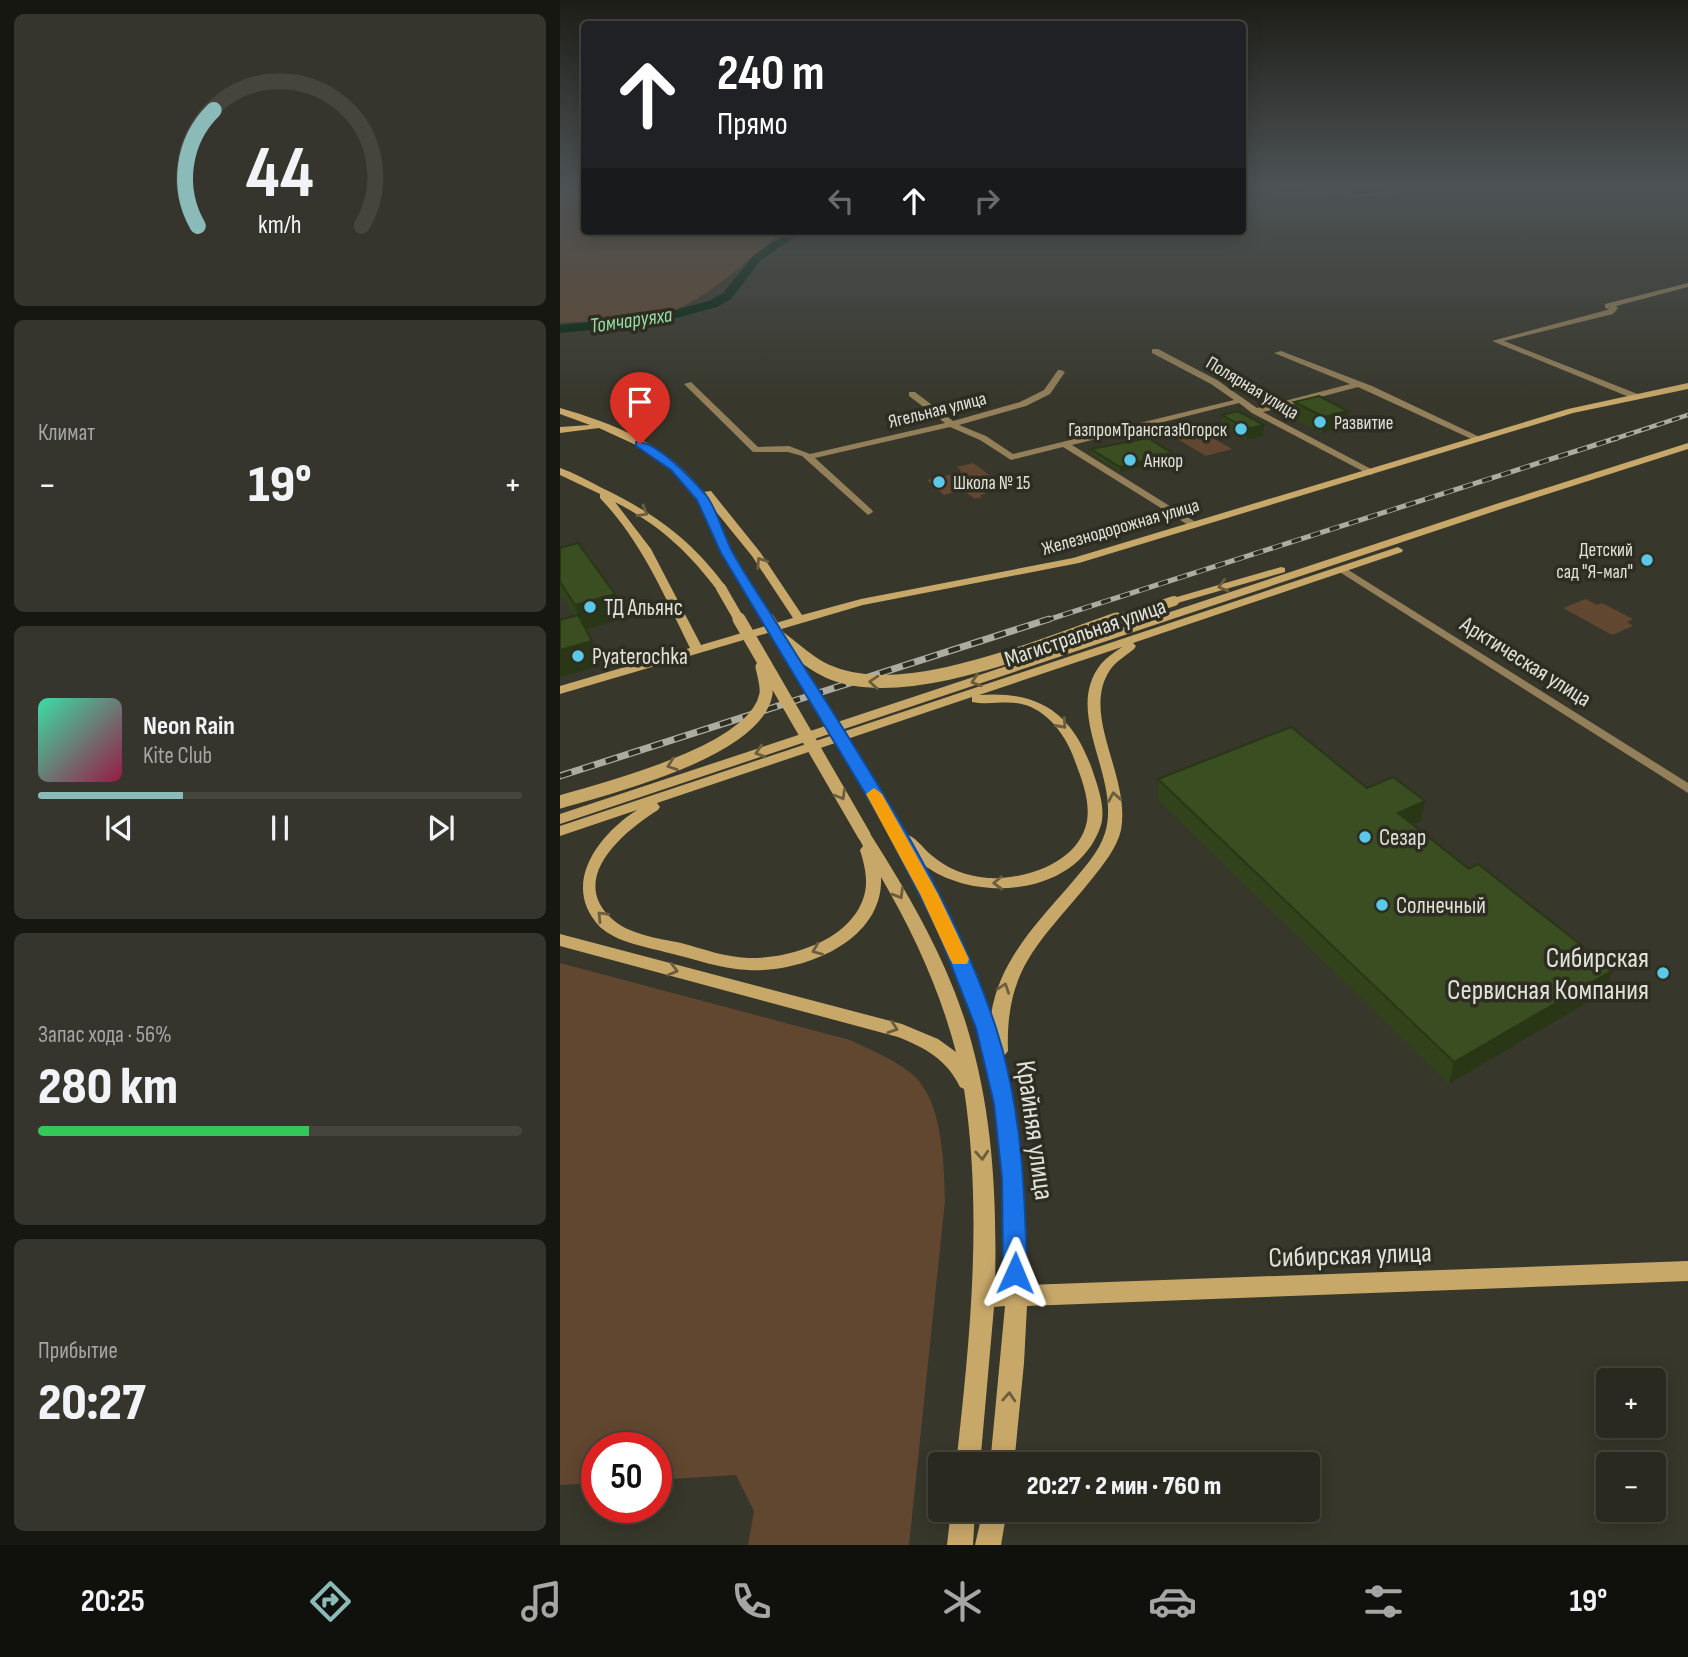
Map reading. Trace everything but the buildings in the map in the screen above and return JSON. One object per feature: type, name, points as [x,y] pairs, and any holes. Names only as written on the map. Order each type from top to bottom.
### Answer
[{"type":"main road","name":"Железнодорожная улица","points":[[560,690],[799,619],[922,589],[1055,566],[1572,411],[1688,386]]},
{"type":"main road","points":[[560,411],[620,434],[694,478],[756,554],[799,619]]},
{"type":"main road","points":[[560,430],[589,427],[620,434]]},
{"type":"main road","name":"Магистральная улица","points":[[560,819],[1688,446]]},
{"type":"main road","points":[[665,460],[690,482],[703,499],[720,539],[744,581],[893,825],[923,857],[945,872],[969,881],[1008,883],[1054,869],[1076,854],[1093,826],[1094,799],[1078,749],[1067,729],[1049,711],[1027,701],[1006,697],[965,701],[859,732]]},
{"type":"main road","name":"Магистральная улица","points":[[560,831],[1342,569],[1546,499],[1622,468]]},
{"type":"main road","points":[[560,471],[661,523],[696,554],[721,588],[903,901],[937,970],[958,1025],[978,1107],[984,1181],[983,1297],[969,1452]]},
{"type":"main road","points":[[593,486],[614,506],[645,546],[662,574],[697,650]]},
{"type":"main road","points":[[779,637],[816,665],[840,676],[877,683],[905,682],[973,668],[1174,601],[1500,506]]},
{"type":"main road","points":[[1005,1104],[998,1014],[1006,981],[1027,946],[1095,864],[1111,838],[1115,825],[1114,794],[1094,709],[1094,685],[1104,669],[1124,650],[1177,624]]},
{"type":"main road","points":[[560,802],[681,762],[723,743],[737,733],[755,717],[765,699],[765,680],[758,652]]},
{"type":"main road","points":[[786,756],[653,807],[615,833],[595,857],[587,877],[588,897],[605,922],[638,939],[729,962],[773,963],[796,958],[832,943],[848,932],[867,910],[873,895],[873,880],[864,835]]},
{"type":"main road","name":"Крайняя улица","points":[[893,825],[961,961],[986,1028],[1005,1104],[1015,1203],[1015,1296],[1004,1452]]},
{"type":"main road","points":[[560,940],[911,1034],[934,1045],[956,1061],[978,1107]]},
{"type":"main road","name":"Сибирская улица","points":[[983,1297],[1688,1271]]},
{"type":"main road","points":[[960,1545],[962,1522]]},
{"type":"main road","points":[[988,1545],[993,1522]]},
{"type":"street","points":[[1636,397],[1496,341],[1610,313],[1614,308],[1608,306],[1688,285]]},
{"type":"street","name":"Полярная улица","points":[[1155,351],[1213,382],[1255,411],[1370,472]]},
{"type":"street","points":[[1279,353],[1358,384],[1479,439]]},
{"type":"street","name":"Ягельная улица","points":[[809,457],[951,424],[1032,400],[1047,391],[1061,372]]},
{"type":"street","points":[[688,384],[756,450],[789,449],[809,457],[868,512]]},
{"type":"street","points":[[1255,411],[1358,384]]},
{"type":"street","points":[[912,394],[951,424],[984,438],[1011,457],[1238,401]]},
{"type":"street","points":[[1065,444],[1193,525]]},
{"type":"street","name":"Арктическая улица","points":[[1342,569],[1688,789]]},
{"type":"shaded area","points":[[560,260],[748,260],[706,293],[677,309],[635,319],[560,323]]},
{"type":"shaded area","points":[[1187,423],[1232,449],[1206,456],[1162,430]]},
{"type":"shaded area","points":[[973,463],[996,480],[976,485],[986,494],[980,495],[982,497],[975,499],[963,490],[944,495],[927,480],[962,472],[957,467]]},
{"type":"shaded area","points":[[1586,599],[1597,605],[1602,603],[1633,619],[1627,622],[1633,626],[1612,635],[1563,608]]},
{"type":"shaded area","points":[[560,963],[850,1040],[882,1055],[912,1074],[922,1085],[936,1116],[944,1169],[945,1201],[909,1545],[748,1545],[754,1511],[736,1475],[672,1479],[672,1432],[581,1432],[581,1484],[560,1485]]},
{"type":"waterway","name":"Томчаруяха","points":[[560,329],[654,320],[713,304],[727,296],[755,260]]},
{"type":"railway","points":[[1611,440],[1688,415]]},
{"type":"railway","points":[[1044,621],[1617,438]]},
{"type":"railway","points":[[560,776],[1049,619]]},
{"type":"slow traffic","points":[[874,794],[929,894],[960,959]]},
{"type":"place","name":"Развитие","points":[[1320,422]]},
{"type":"place","name":"ГазпромТрансгазЮгорск","points":[[1241,429]]},
{"type":"place","name":"Анкор","points":[[1130,460]]},
{"type":"place","name":"Школа № 15","points":[[939,482]]},
{"type":"place","name":"Детский сад \"Я-мал\"","points":[[1647,560]]},
{"type":"place","name":"ТД Альянс","points":[[590,607]]},
{"type":"place","name":"Pyaterochka","points":[[578,656]]},
{"type":"place","name":"Сезар","points":[[1365,837]]},
{"type":"place","name":"Солнечный","points":[[1382,905]]},
{"type":"place","name":"Сибирская Сервисная Компания","points":[[1663,973]]},
{"type":"route","points":[[640,444],[675,468],[703,499],[727,553],[893,825],[947,929],[986,1028],[1005,1104],[1014,1178],[1015,1273]]}]
